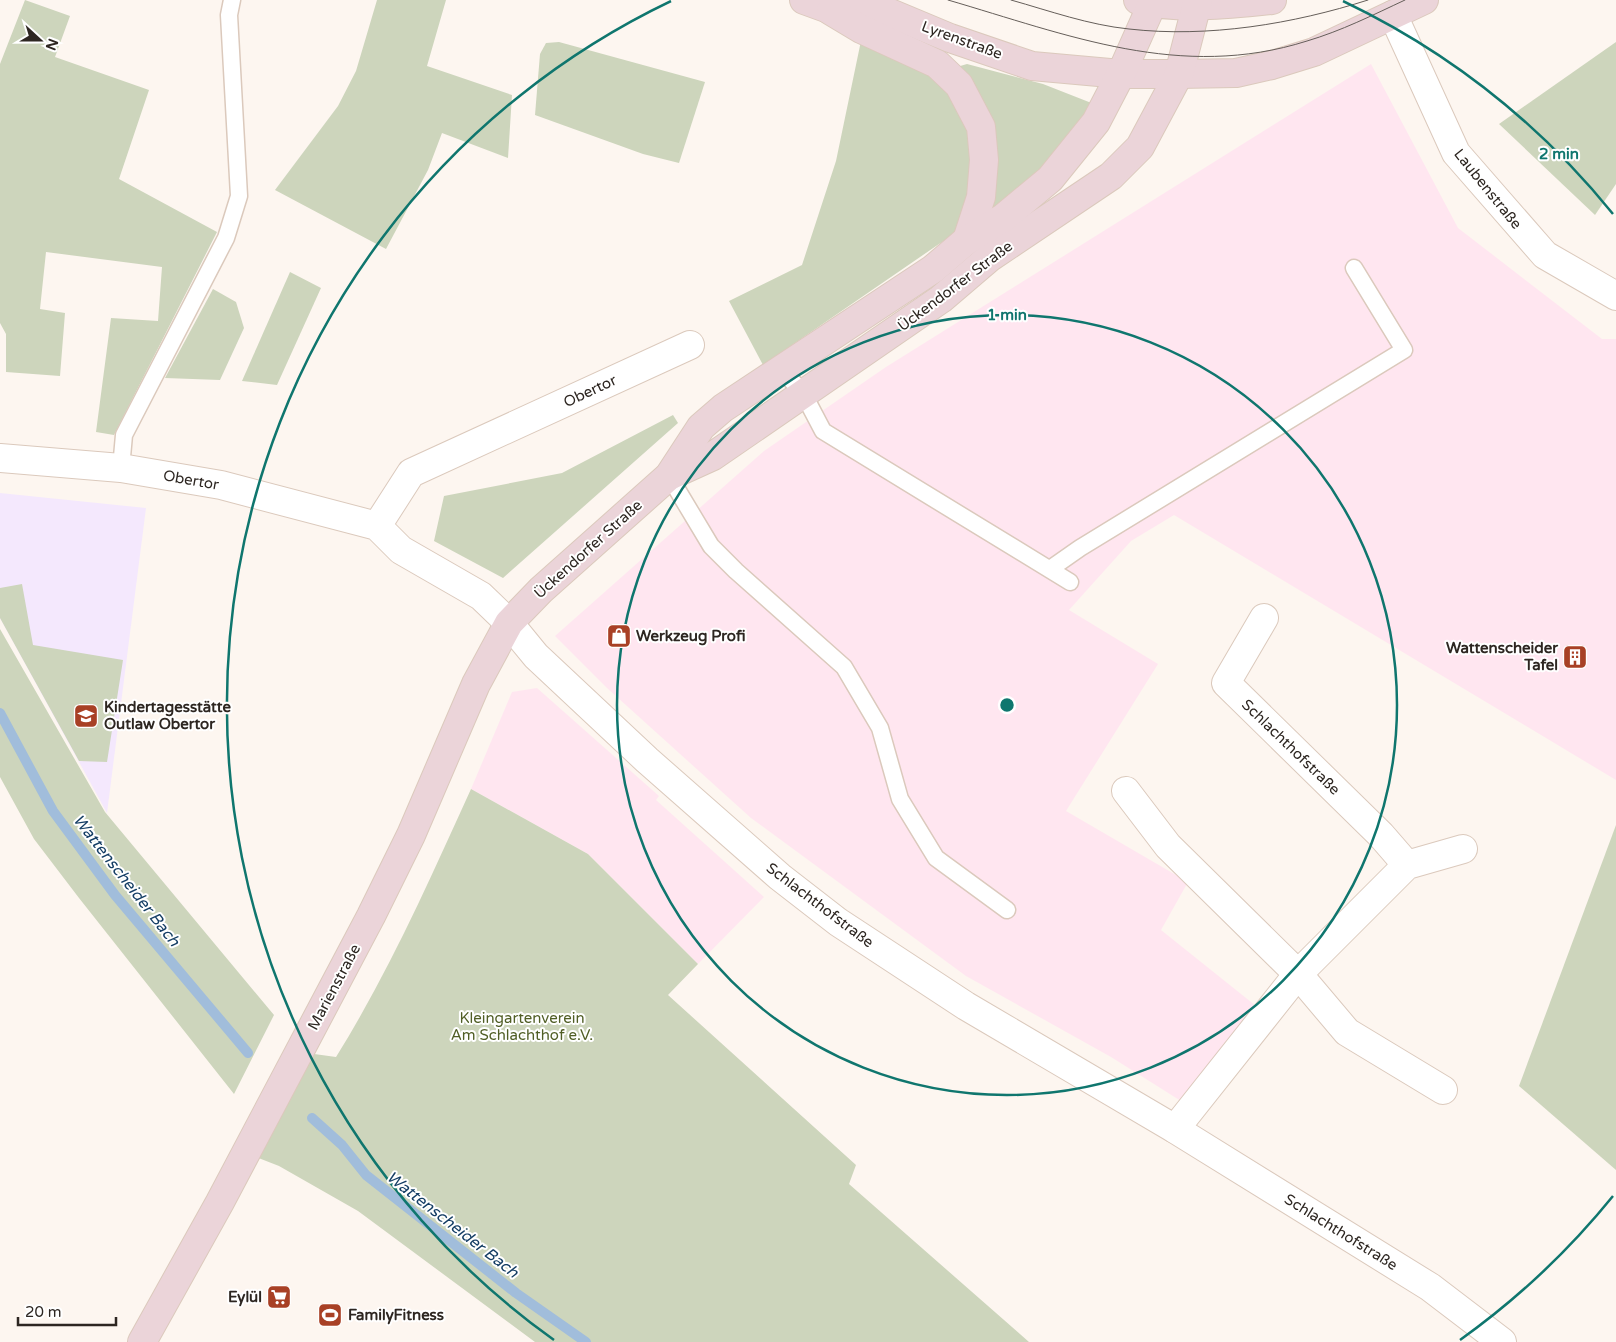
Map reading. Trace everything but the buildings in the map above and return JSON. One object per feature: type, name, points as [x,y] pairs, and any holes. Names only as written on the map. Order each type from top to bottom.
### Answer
[{"type":"main road","name":"Ückendorfer Straße","points":[[509,623],[541,590],[669,476],[701,427],[723,408],[933,269],[967,240],[1004,218],[1050,179],[1096,122],[1121,74],[1148,1],[1197,3],[1272,0]]},
{"type":"main road","points":[[1121,74],[1236,73],[1272,65],[1314,52],[1424,0]]},
{"type":"main road","name":"Ückendorfer Straße","points":[[669,476],[713,456],[941,299],[989,258],[1111,176],[1140,147],[1179,74],[1197,3]]},
{"type":"main road","name":"Ückendorfer Straße","points":[[815,4],[861,29],[938,64],[958,85],[981,127],[984,160],[981,197],[967,240]]},
{"type":"main road","name":"Lyrenstraße","points":[[815,4],[890,13],[950,38],[1032,66],[1121,74]]},
{"type":"main road","name":"Marienstraße","points":[[142,1342],[220,1202],[371,916],[411,835],[476,684],[509,623]]},
{"type":"street","name":"Laubenstraße","points":[[1393,15],[1456,152],[1545,255],[1616,296]]},
{"type":"street","name":"Obertor","points":[[0,458],[121,468],[221,485],[377,526],[411,473],[690,345]]},
{"type":"street","points":[[377,526],[401,550],[481,596],[509,623]]},
{"type":"street","name":"Schlachthofstraße","points":[[1264,618],[1226,683],[1381,834],[1407,865]]},
{"type":"street","name":"Schlachthofstraße","points":[[509,623],[536,656],[647,760],[780,877],[831,916],[966,1006],[1175,1130],[1430,1287],[1502,1342]]},
{"type":"street","points":[[1126,790],[1168,846],[1298,974],[1347,1032],[1443,1090]]},
{"type":"street","points":[[1175,1130],[1298,974],[1407,865],[1463,849]]},
{"type":"lane","points":[[121,468],[124,435],[226,238],[239,196],[229,15],[232,0]]},
{"type":"lane","points":[[1050,569],[1080,548],[1404,350],[1354,268]]},
{"type":"lane","points":[[782,370],[803,393],[823,431],[1070,582]]},
{"type":"lane","points":[[669,476],[711,546],[736,571],[844,667],[880,728],[900,798],[936,858],[1007,910]]},
{"type":"shaded area","points":[[1371,64],[1458,228],[1602,339],[1616,339],[1616,780],[1174,515],[1131,541],[1069,610],[1158,664],[1066,811],[1188,882],[1161,930],[1256,1006],[1181,1101],[1111,1057],[966,976],[751,818],[607,688],[555,636],[764,451],[886,367]]},
{"type":"shaded area","name":"Kindertagesstätte Outlaw Obertor","points":[[0,493],[146,508],[107,813],[0,618]]},
{"type":"shaded area","points":[[537,688],[659,796],[656,800],[764,897],[698,964],[588,854],[471,789],[512,692]]},
{"type":"green space","points":[[25,0],[70,16],[55,57],[149,90],[119,179],[217,232],[114,435],[96,432],[111,318],[158,321],[162,267],[46,252],[40,309],[65,313],[60,376],[6,372],[6,334],[0,323],[0,64]]},
{"type":"green space","points":[[377,0],[446,0],[427,66],[512,95],[508,158],[442,133],[428,170],[386,249],[275,190],[338,106],[356,71]]},
{"type":"green space","points":[[862,36],[933,74],[967,64],[1043,84],[1094,104],[1051,164],[993,210],[939,244],[763,365],[729,301],[802,265],[836,161]]},
{"type":"green space","points":[[559,42],[705,82],[679,163],[643,154],[535,115],[540,54],[546,43]]},
{"type":"green space","points":[[1616,42],[1616,184],[1595,215],[1499,124]]},
{"type":"green space","points":[[290,272],[321,288],[277,385],[242,381]]},
{"type":"green space","points":[[213,289],[236,302],[244,328],[220,380],[165,378]]},
{"type":"green space","points":[[673,415],[678,423],[503,578],[434,541],[444,496],[562,473]]},
{"type":"green space","points":[[22,584],[33,645],[123,660],[107,762],[79,761],[0,618],[0,588]]},
{"type":"green space","points":[[0,629],[105,812],[274,1015],[234,1094],[34,839],[0,777]]},
{"type":"green space","name":"Kleingartenverein Am Schlachthof e.V.","points":[[471,789],[588,854],[698,964],[668,995],[856,1165],[849,1184],[1029,1342],[535,1342],[358,1211],[279,1166],[251,1155],[307,1053],[336,1057],[391,959]]},
{"type":"green space","points":[[1616,825],[1616,1170],[1519,1086]]},
{"type":"waterway","name":"Wattenscheider Bach","points":[[0,713],[53,811],[115,895],[248,1053]]},
{"type":"waterway","name":"Wattenscheider Bach","points":[[312,1118],[342,1145],[366,1175],[516,1293],[586,1342]]},
{"type":"tram line","points":[[948,0],[1037,27],[1125,49],[1170,55],[1215,56],[1260,52],[1307,41],[1345,28],[1405,0]]},
{"type":"tram line","points":[[1011,0],[1114,27],[1189,32],[1250,27],[1280,22],[1339,9],[1368,0]]},
{"type":"place","name":"Werkzeug Profi","points":[[619,636]]},
{"type":"place","name":"Wattenscheider Tafel","points":[[1575,657]]},
{"type":"place","name":"Kindertagesstätte Outlaw Obertor","points":[[86,716]]},
{"type":"place","name":"Eylül","points":[[279,1297]]},
{"type":"place","name":"FamilyFitness","points":[[330,1315]]}]
